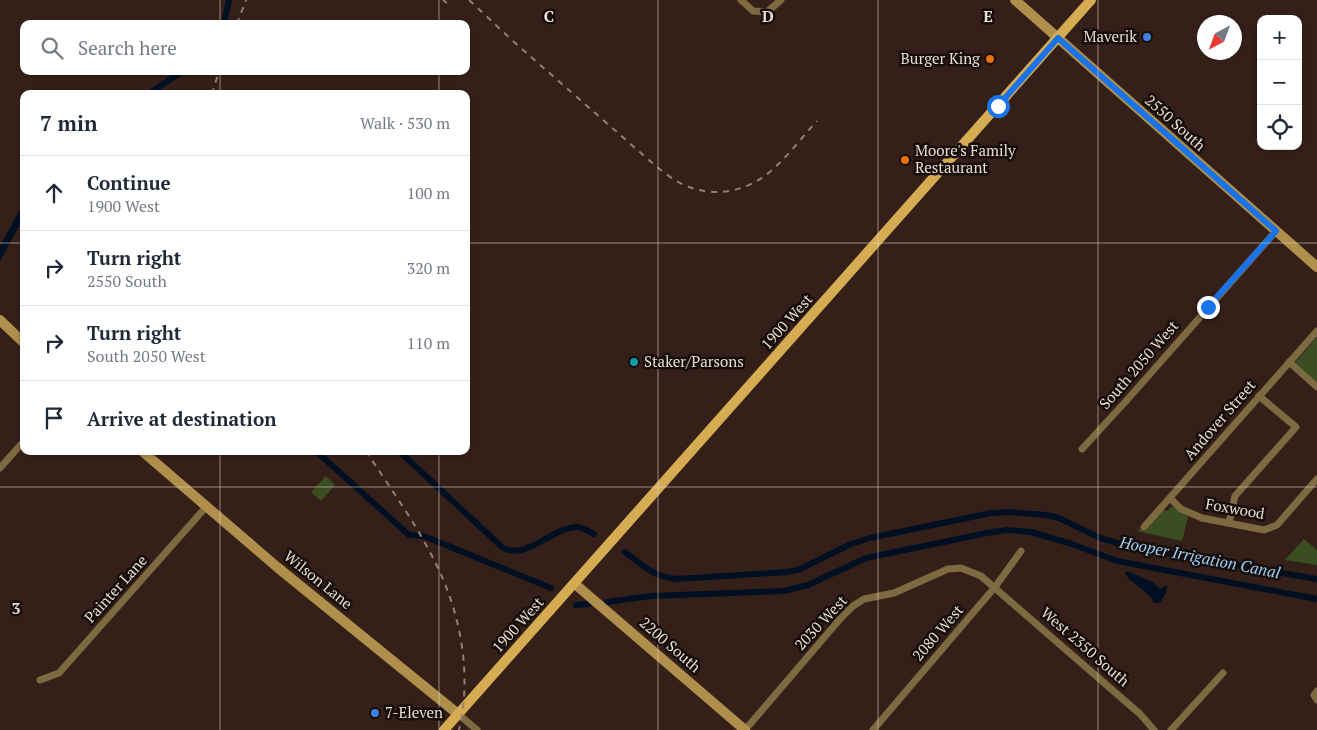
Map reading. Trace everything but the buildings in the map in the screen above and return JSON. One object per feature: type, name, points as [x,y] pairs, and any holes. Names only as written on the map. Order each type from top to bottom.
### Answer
[{"type":"main road","name":"1900 West","points":[[444,730],[1092,0]]},
{"type":"street","points":[[741,0],[753,11],[767,12],[781,0]]},
{"type":"street","name":"2550 South","points":[[1015,0],[1317,267]]},
{"type":"street","name":"South 2050 West","points":[[1082,449],[1276,231]]},
{"type":"street","points":[[0,320],[20,338]]},
{"type":"street","name":"Andover Street","points":[[1144,527],[1317,330]]},
{"type":"street","points":[[1289,362],[1317,387]]},
{"type":"street","points":[[1229,524],[1236,496],[1296,427],[1260,396]]},
{"type":"street","points":[[0,468],[20,446]]},
{"type":"street","name":"Wilson Lane","points":[[147,455],[206,507],[477,730]]},
{"type":"street","name":"Foxwood","points":[[1170,498],[1190,514],[1229,524],[1264,530],[1277,525],[1317,478]]},
{"type":"street","name":"Painter Lane","points":[[40,680],[59,673],[206,507]]},
{"type":"street","name":"2080 West","points":[[873,730],[995,588],[1021,551]]},
{"type":"street","name":"2030 West","points":[[745,730],[840,619],[853,606],[864,599],[894,593],[948,569],[962,568],[981,576],[995,588]]},
{"type":"street","name":"2200 South","points":[[575,584],[745,730]]},
{"type":"street","name":"West 2350 South","points":[[995,588],[1140,714],[1154,730]]},
{"type":"street","points":[[1171,730],[1222,673]]},
{"type":"green space","points":[[1317,337],[1317,384],[1294,364]]},
{"type":"green space","points":[[326,476],[335,485],[321,501],[311,492]]},
{"type":"green space","points":[[1172,506],[1188,517],[1182,541],[1137,531],[1141,528],[1144,531],[1147,529],[1164,509],[1167,511]]},
{"type":"green space","points":[[1304,539],[1317,550],[1317,565],[1285,560]]},
{"type":"water","points":[[20,209],[20,224],[0,261],[0,246]]},
{"type":"water","points":[[1128,571],[1154,583],[1160,589],[1167,586],[1166,593],[1160,603],[1154,603],[1151,597],[1129,579],[1125,573]]},
{"type":"waterway","points":[[225,20],[229,0]]},
{"type":"waterway","points":[[154,90],[177,75]]},
{"type":"waterway","points":[[320,455],[409,535],[424,536],[551,588]]},
{"type":"waterway","name":"Hooper Irrigation Canal","points":[[403,455],[503,548],[512,551],[521,550],[558,532],[576,527],[583,528],[594,534]]},
{"type":"waterway","name":"Hooper Irrigation Canal","points":[[625,552],[655,573],[677,579],[787,572],[798,570],[851,544],[870,538],[991,513],[1011,512],[1059,518],[1100,538],[1127,546],[1317,579]]},
{"type":"waterway","points":[[607,602],[651,596],[784,591],[808,585],[866,558],[1007,530],[1031,532],[1072,544],[1117,561],[1317,599]]},
{"type":"waterway","points":[[576,605],[589,604]]},
{"type":"railway","points":[[238,20],[246,0]]},
{"type":"railway","points":[[443,0],[447,3]]},
{"type":"railway","points":[[469,0],[650,161],[674,179],[689,187],[711,192],[722,192],[754,183],[778,164],[817,121]]},
{"type":"railway","points":[[213,90],[218,75]]},
{"type":"railway","points":[[369,455],[421,536],[437,566],[452,605],[458,625],[464,667],[463,709],[459,730]]},
{"type":"place","name":"Maverik","points":[[1147,37]]},
{"type":"place","name":"Burger King","points":[[990,59]]},
{"type":"place","name":"Moore's Family Restaurant","points":[[905,160]]},
{"type":"place","name":"Staker/Parsons","points":[[634,362]]},
{"type":"place","name":"7-Eleven","points":[[375,713]]},
{"type":"route","points":[[998,106],[1058,38],[1276,231],[1208,307]]}]
